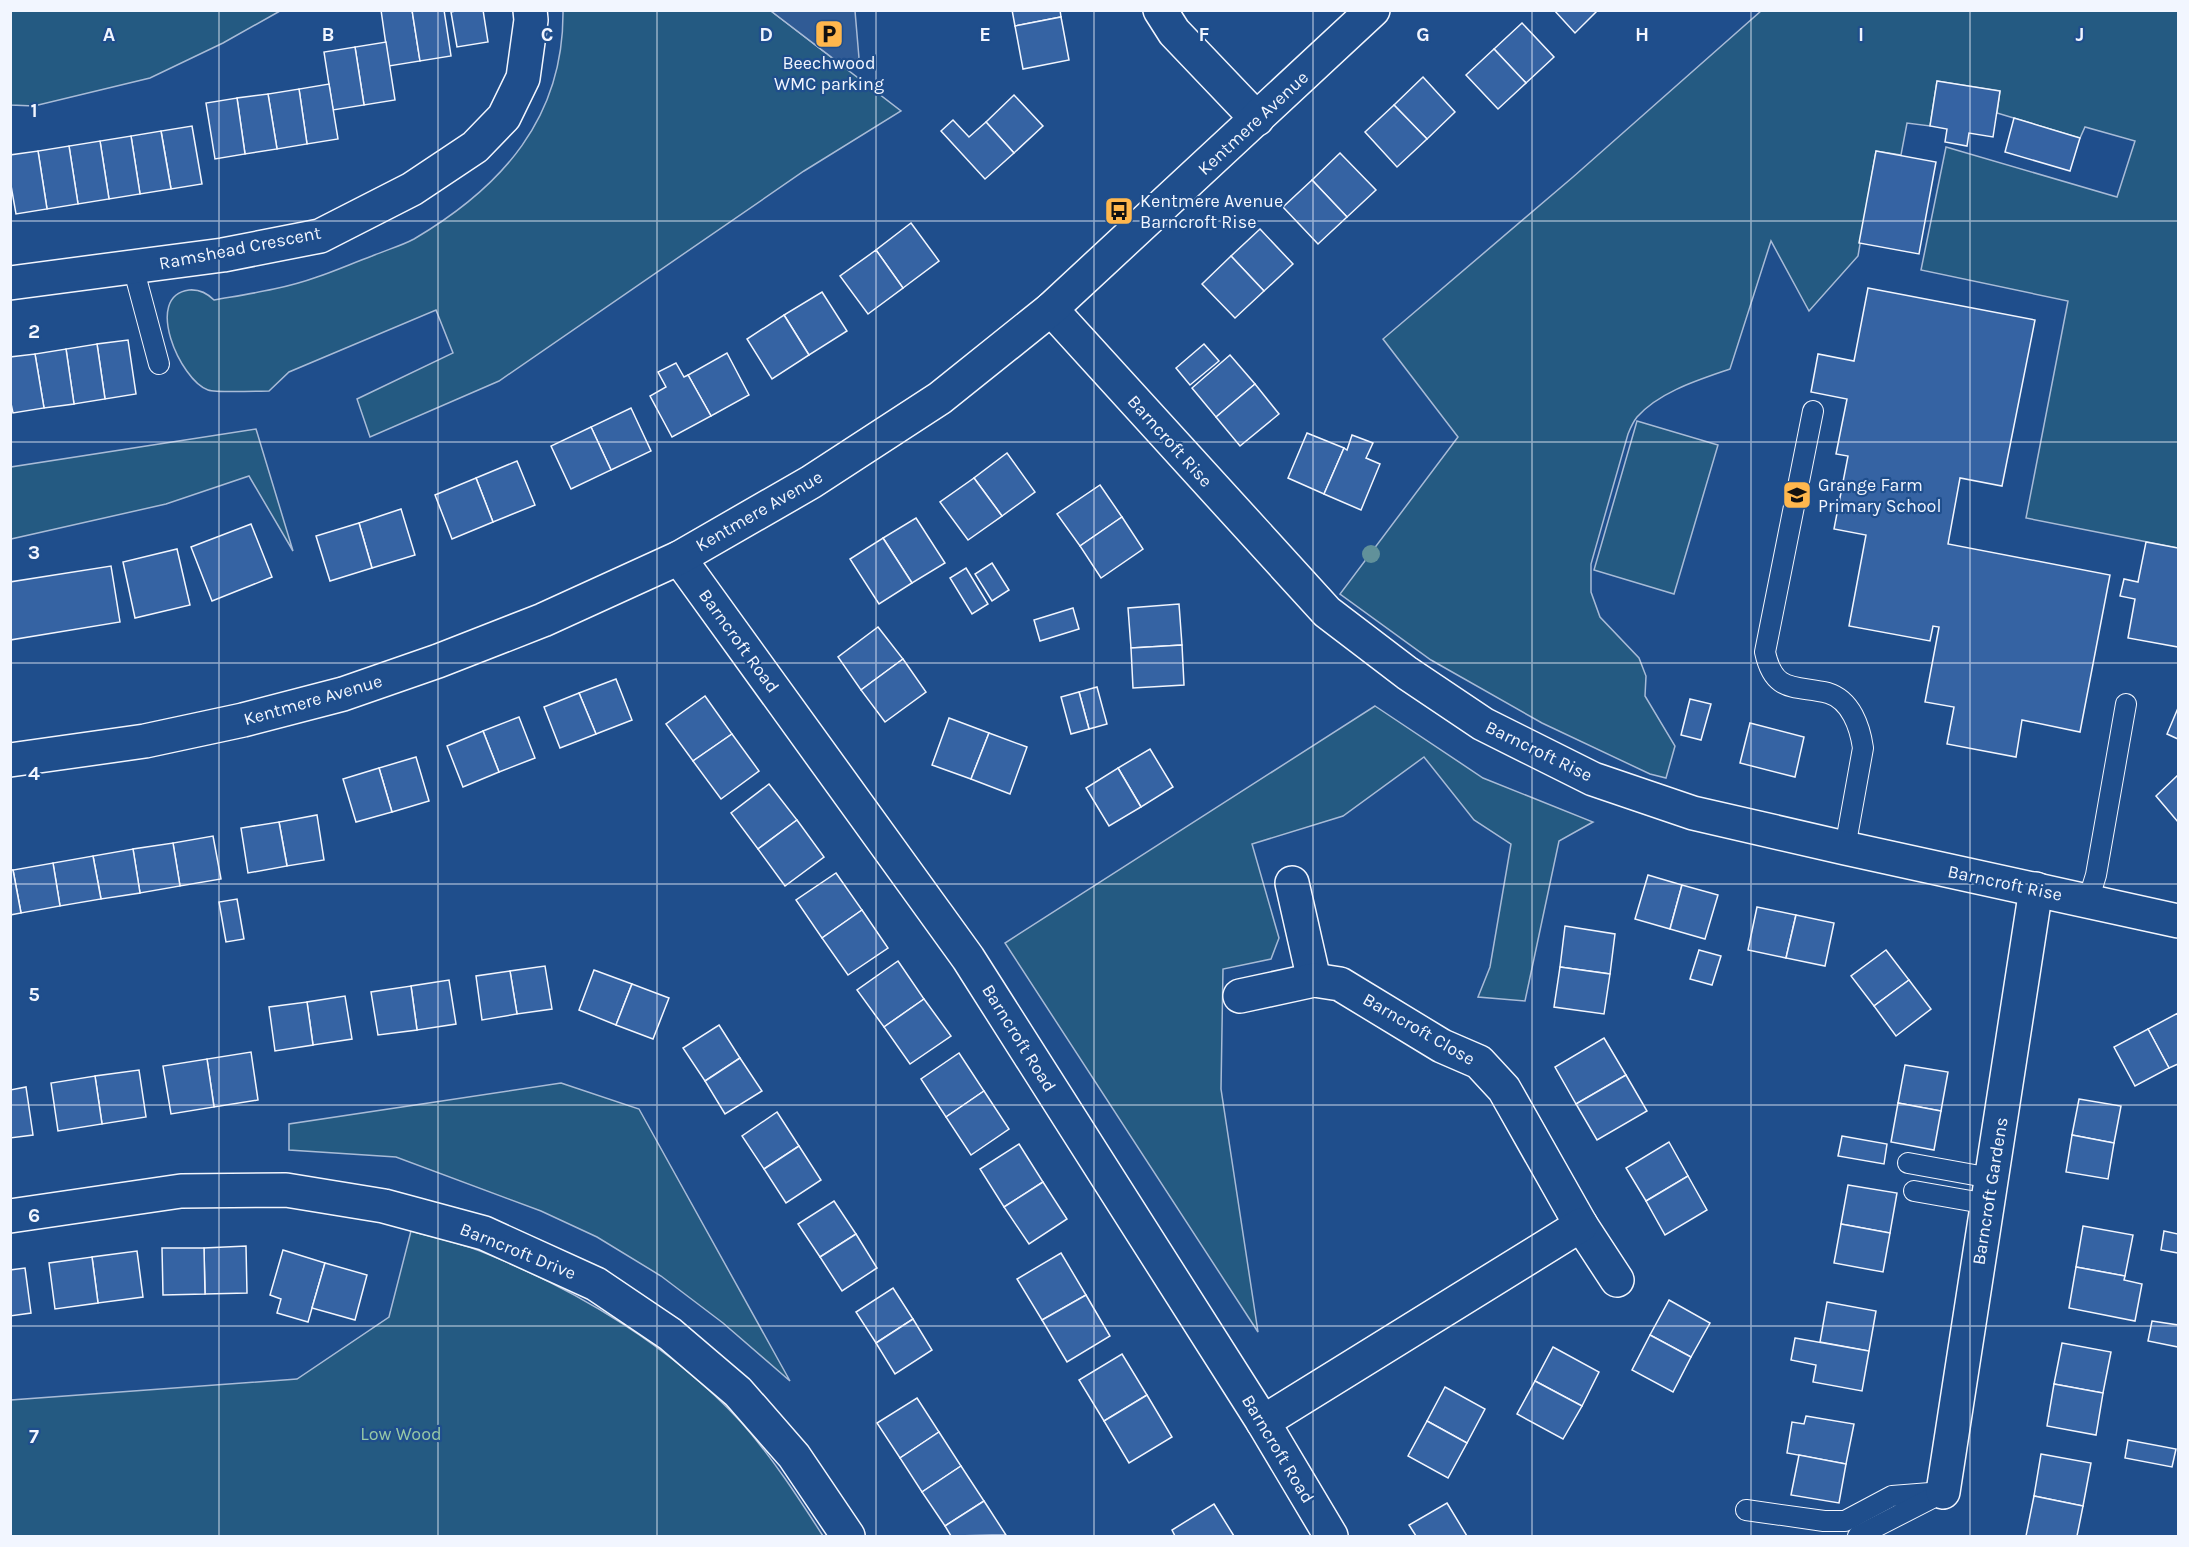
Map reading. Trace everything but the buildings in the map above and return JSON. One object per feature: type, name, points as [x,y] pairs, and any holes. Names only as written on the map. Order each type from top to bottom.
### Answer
[{"type":"street","name":"Ramshead Crescent","points":[[10,283],[223,255],[320,236],[412,189],[475,147],[504,117],[523,78],[531,20],[530,10]]},
{"type":"street","points":[[1160,10],[1174,32],[1257,119]]},
{"type":"street","name":"Kentmere Avenue","points":[[10,760],[145,741],[243,720],[343,694],[438,661],[543,620],[679,558],[811,482],[939,398],[1051,309],[1373,10]]},
{"type":"street","name":"Barncroft Rise","points":[[1051,309],[1327,612],[1416,680],[1483,724],[1593,779],[1693,813],[2178,921]]},
{"type":"street","name":"Barncroft Road","points":[[679,558],[968,958],[1263,1422],[1331,1536]]},
{"type":"street","points":[[1292,884],[1314,980]]},
{"type":"street","name":"Barncroft Gardens","points":[[1943,1492],[2036,889]]},
{"type":"street","name":"Barncroft Close","points":[[1240,996],[1314,980],[1340,984],[1442,1046],[1479,1062],[1504,1089],[1581,1225],[1617,1280]]},
{"type":"street","name":"Barncroft Drive","points":[[10,1216],[181,1191],[286,1190],[384,1206],[484,1233],[596,1284],[670,1334],[738,1392],[794,1456],[848,1536]]},
{"type":"street","points":[[1263,1422],[1581,1225]]},
{"type":"lane","points":[[133,267],[159,364]]},
{"type":"lane","points":[[1813,411],[1765,652],[1768,665],[1785,685],[1797,690],[1830,694],[1843,703],[1854,716],[1861,732],[1863,748],[1845,848]]},
{"type":"lane","points":[[2088,901],[2096,876],[2126,704]]},
{"type":"lane","points":[[1908,1163],[1990,1191]]},
{"type":"lane","points":[[1914,1191],[1990,1191]]},
{"type":"lane","points":[[1746,1510],[1824,1521],[1845,1521],[1892,1496],[1943,1492]]},
{"type":"lane","points":[[1858,1536],[1943,1492]]},
{"type":"green space","points":[[11,10],[280,11],[223,43],[150,78],[34,106],[11,105]]},
{"type":"green space","points":[[563,11],[771,11],[901,111],[804,171],[499,381],[370,437],[357,399],[453,353],[436,310],[289,372],[269,391],[213,391],[197,383],[178,356],[171,338],[167,322],[169,307],[175,296],[189,290],[197,290],[206,293],[214,300],[292,285],[404,244],[446,219],[500,172],[522,146],[539,116],[553,84],[560,49]]},
{"type":"green space","points":[[1761,11],[2178,11],[2178,548],[2026,518],[2068,301],[1921,270],[1946,147],[2117,197],[2135,141],[2085,127],[2080,138],[1997,113],[2000,91],[1937,81],[1930,126],[1907,123],[1901,155],[1876,151],[1858,256],[1809,311],[1771,241],[1730,369],[1656,400],[1637,417],[1628,434],[1591,564],[1591,592],[1600,617],[1639,658],[1646,676],[1645,696],[1675,746],[1666,778],[1650,774],[1542,723],[1431,660],[1340,594],[1458,437],[1383,339],[1573,177]]},
{"type":"green space","points":[[1637,421],[1718,445],[1674,594],[1594,570]]},
{"type":"green space","points":[[256,429],[293,551],[249,476],[166,504],[11,539],[11,467]]},
{"type":"green space","points":[[1375,706],[1483,778],[1593,822],[1559,841],[1525,1001],[1478,997],[1490,967],[1511,844],[1474,820],[1424,757],[1343,816],[1252,844],[1279,938],[1271,959],[1223,969],[1221,1089],[1258,1332],[1005,943]]},
{"type":"green space","points":[[561,1083],[639,1109],[790,1381],[723,1323],[661,1276],[597,1237],[541,1211],[396,1157],[289,1150],[289,1124]]},
{"type":"green space","name":"Low Wood","points":[[411,1231],[467,1246],[520,1268],[589,1303],[654,1346],[685,1369],[741,1422],[774,1463],[823,1536],[11,1536],[11,1400],[297,1379],[389,1317]]},
{"type":"shaded area","name":"Beechwood WMC parking","points":[[771,11],[855,11],[859,58],[847,69]]},
{"type":"place","name":"Beechwood WMC parking","points":[[829,34]]},
{"type":"place","name":"Kentmere Avenue Barncroft Rise","points":[[1119,211]]},
{"type":"place","name":"Grange Farm Primary School","points":[[1797,495]]}]
